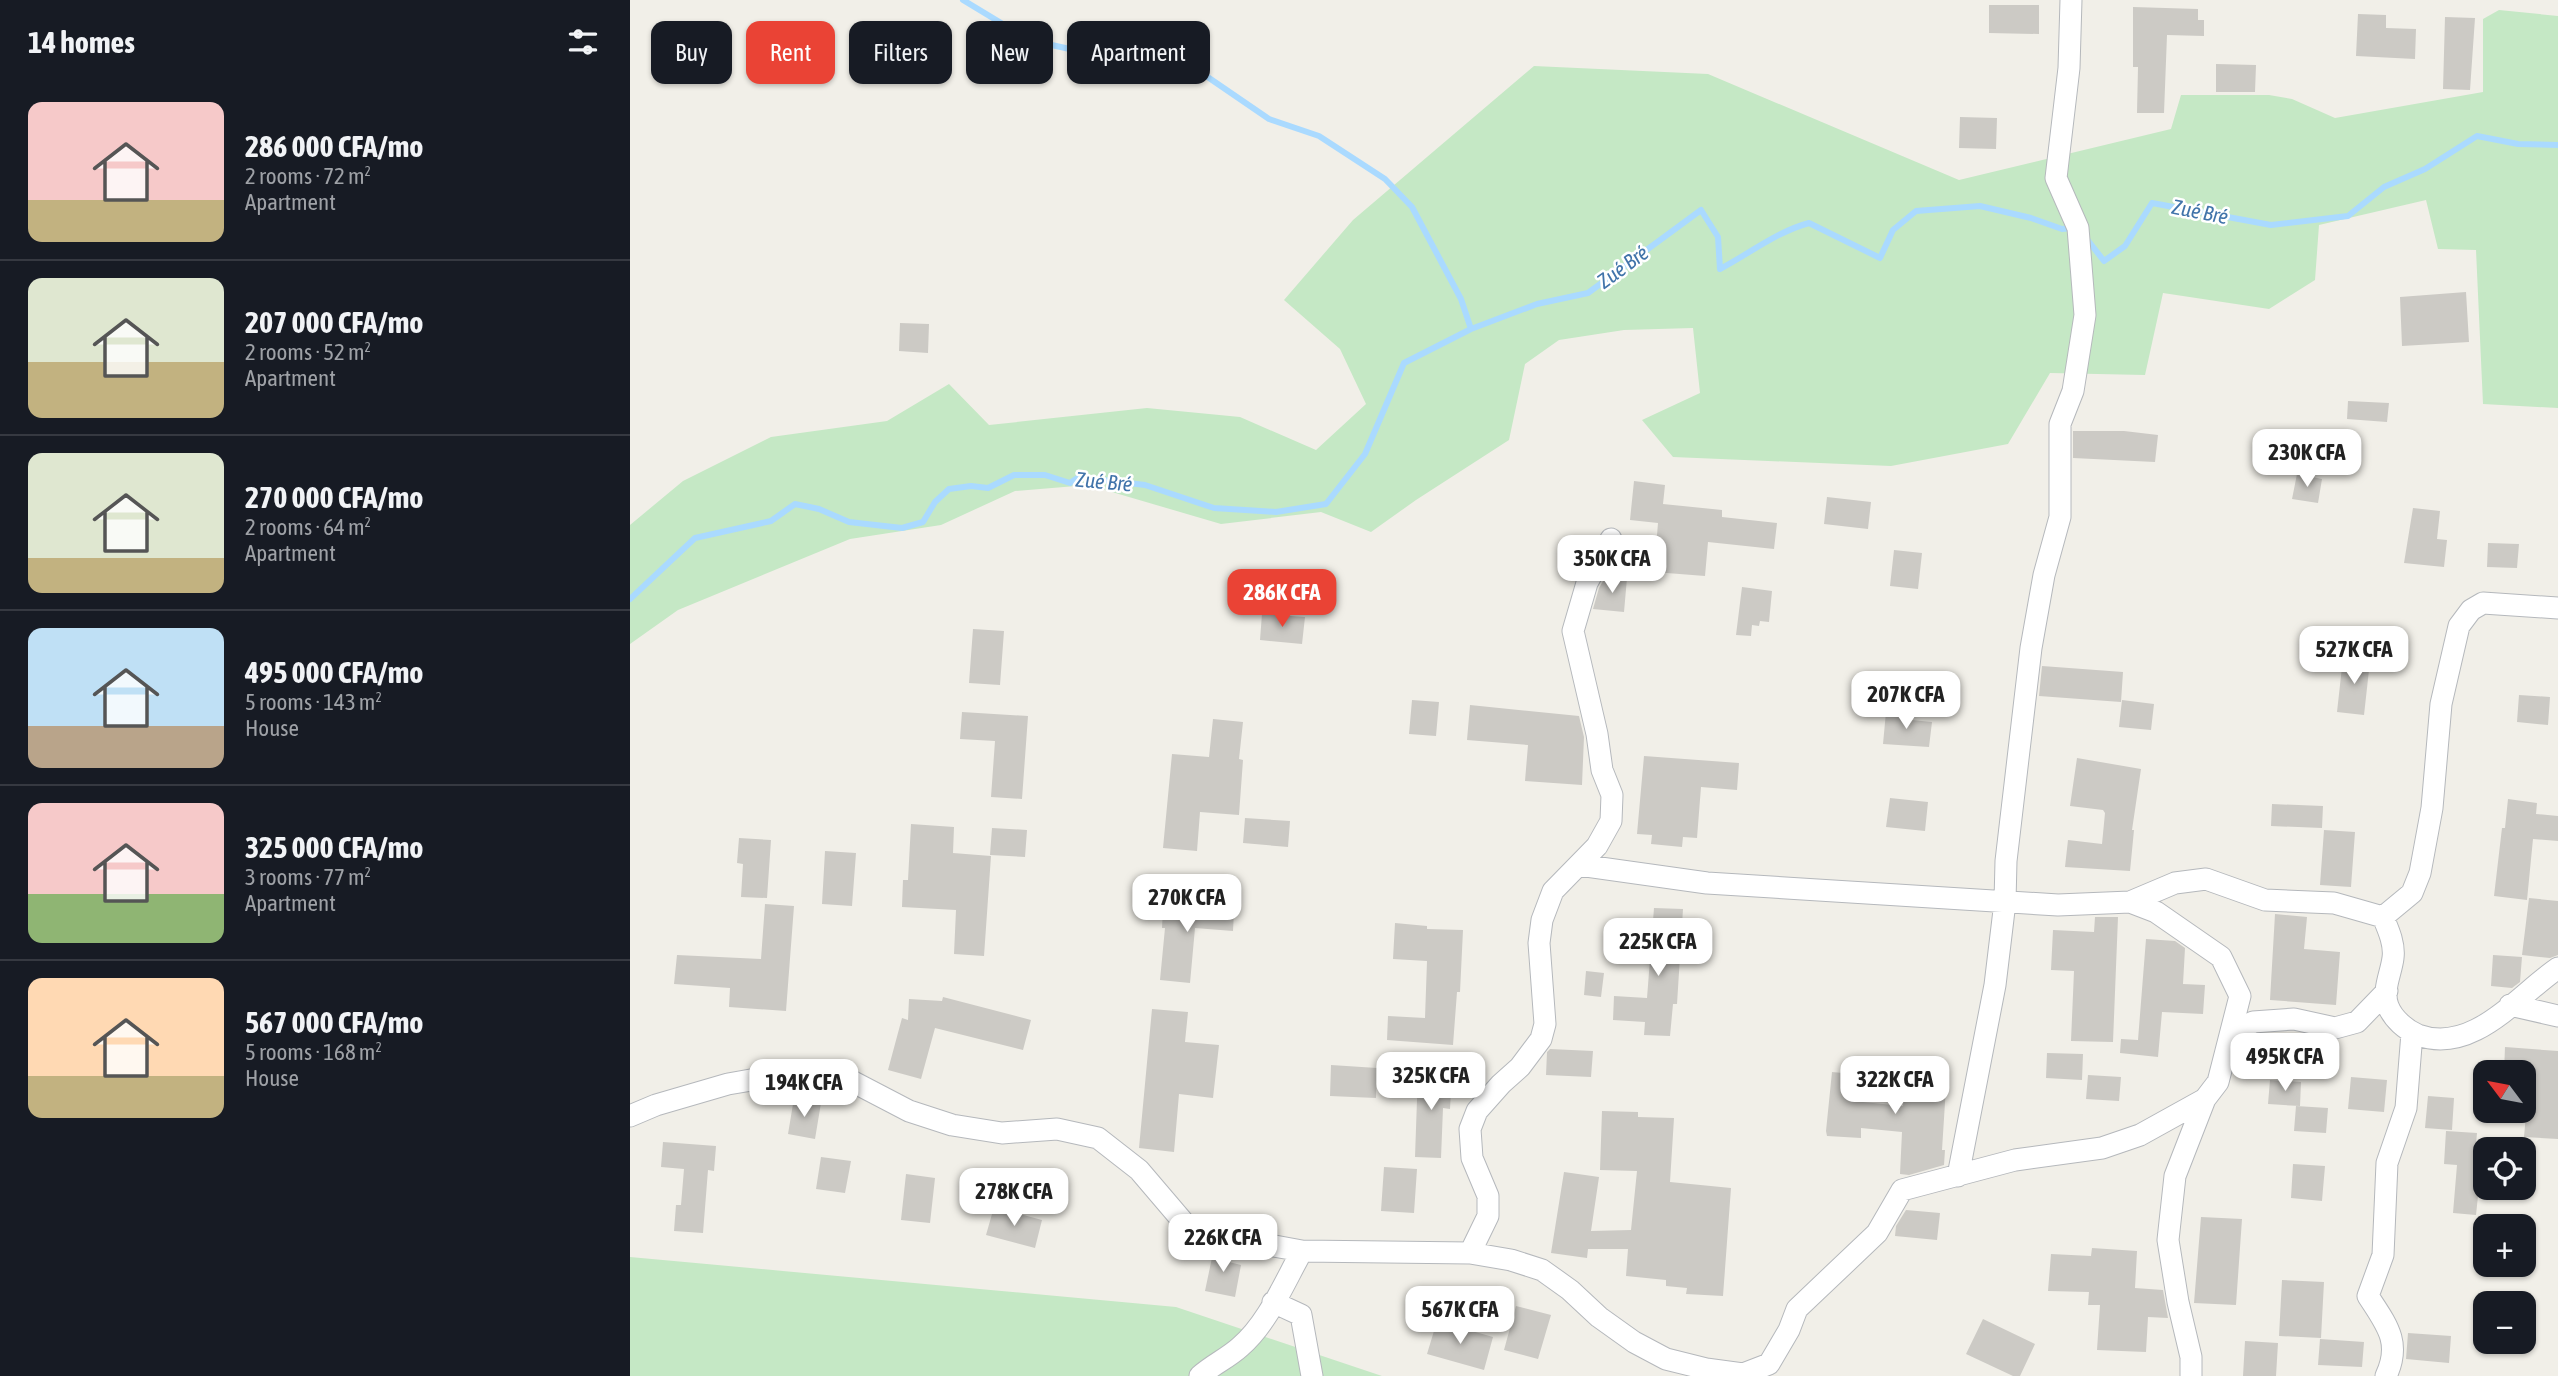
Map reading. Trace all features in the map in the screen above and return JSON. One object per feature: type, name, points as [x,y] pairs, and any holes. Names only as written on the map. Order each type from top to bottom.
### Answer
[{"type":"street","points":[[1958,1176],[1995,985],[2005,902],[2006,861],[2031,648],[2044,575],[2060,517],[2060,424],[2073,391],[2085,315],[2078,228],[2056,178],[2069,68],[2071,0]]},
{"type":"street","points":[[1470,1253],[1488,1216],[1488,1196],[1472,1158],[1470,1129],[1477,1111],[1527,1059],[1541,1039],[1545,1024],[1539,943],[1542,919],[1553,891],[1597,846],[1611,821],[1612,795],[1602,770],[1597,734],[1573,631],[1587,583],[1611,539]]},
{"type":"street","points":[[2383,917],[2412,893],[2420,873],[2432,808],[2441,704],[2459,626],[2471,610],[2483,603],[2558,608]]},
{"type":"street","points":[[1579,865],[1707,883],[2058,905],[2130,902],[2175,883],[2206,879],[2265,900],[2334,903],[2383,917],[2390,932],[2393,956],[2386,982],[2387,1005],[2398,1022],[2412,1033],[2430,1039],[2453,1039],[2485,1026],[2558,968]]},
{"type":"street","points":[[2130,902],[2156,912],[2221,957],[2240,996],[2217,1082],[2205,1100],[2175,1176],[2168,1240],[2178,1302],[2191,1357],[2191,1376]]},
{"type":"street","points":[[2229,1040],[2253,1022],[2294,1019],[2335,1028],[2357,1022],[2387,991]]},
{"type":"street","points":[[2510,1005],[2558,1016]]},
{"type":"street","points":[[2386,1376],[2393,1361],[2392,1333],[2368,1296],[2383,1255],[2387,1164],[2406,1108],[2412,1033]]},
{"type":"street","points":[[630,1116],[656,1105],[728,1084],[803,1071],[840,1075],[909,1111],[952,1125],[1002,1133],[1057,1129],[1098,1138],[1139,1170],[1191,1231],[1302,1251],[1470,1253],[1511,1260],[1542,1270],[1634,1342],[1666,1359],[1706,1369],[1743,1374],[1763,1372],[1797,1309],[1877,1233],[1902,1190],[2015,1160],[2102,1148],[2140,1135],[2205,1100]]},
{"type":"street","points":[[1207,1372],[1238,1349],[1255,1332],[1302,1251]]},
{"type":"street","points":[[1273,1302],[1301,1315],[1312,1376]]},
{"type":"green space","points":[[2499,10],[2558,16],[2558,408],[2483,404],[2476,250],[2438,249],[2426,200],[2319,225],[2315,280],[2269,309],[2163,293],[2145,375],[2050,373],[2008,444],[1891,466],[1673,457],[1642,420],[1700,393],[1693,328],[1624,330],[1559,340],[1525,364],[1509,440],[1371,532],[1321,512],[1221,524],[1088,485],[1015,491],[941,525],[850,539],[678,610],[630,644],[630,525],[683,481],[771,437],[887,421],[949,384],[989,425],[1147,408],[1240,417],[1316,450],[1366,404],[1340,349],[1284,300],[1353,220],[1534,66],[1708,74],[1959,180],[2171,129],[2181,95],[2269,95],[2292,99],[2335,118],[2483,92],[2483,19]]},
{"type":"green space","points":[[630,1257],[1176,1307],[1382,1376],[630,1376]]},
{"type":"building","points":[[1989,5],[2039,5],[2039,34],[1989,33]]},
{"type":"building","points":[[2133,7],[2198,9],[2198,20],[2204,20],[2204,36],[2167,35],[2164,113],[2137,113],[2138,67],[2133,67]]},
{"type":"building","points":[[2358,14],[2386,15],[2386,28],[2416,29],[2415,59],[2356,56]]},
{"type":"building","points":[[2445,17],[2475,18],[2470,90],[2443,89]]},
{"type":"building","points":[[2216,64],[2256,65],[2255,92],[2216,92]]},
{"type":"building","points":[[1960,117],[1997,118],[1996,149],[1959,148]]},
{"type":"building","points":[[2466,292],[2469,342],[2402,346],[2400,297]]},
{"type":"building","points":[[900,323],[929,324],[928,353],[899,351]]},
{"type":"building","points":[[2348,401],[2389,403],[2387,422],[2347,419]]},
{"type":"building","points":[[2073,431],[2124,431],[2158,435],[2155,462],[2073,458]]},
{"type":"building","points":[[2297,474],[2322,479],[2318,503],[2292,499]]},
{"type":"building","points":[[1634,481],[1665,485],[1663,504],[1722,510],[1722,517],[1777,523],[1774,549],[1708,542],[1705,576],[1654,572],[1658,523],[1630,520]]},
{"type":"building","points":[[1827,497],[1871,502],[1868,529],[1824,524]]},
{"type":"building","points":[[2413,508],[2440,511],[2437,539],[2447,540],[2444,567],[2404,563]]},
{"type":"building","points":[[2488,543],[2519,544],[2517,568],[2487,567]]},
{"type":"building","points":[[1894,550],[1922,553],[1918,589],[1890,586]]},
{"type":"building","points":[[1606,576],[1627,578],[1624,612],[1593,609],[1599,588]]},
{"type":"building","points":[[1742,587],[1772,591],[1769,622],[1760,621],[1759,626],[1752,625],[1751,636],[1736,635]]},
{"type":"building","points":[[1262,614],[1305,617],[1302,644],[1260,640]]},
{"type":"building","points":[[973,629],[1004,631],[1000,685],[969,683]]},
{"type":"building","points":[[2343,658],[2370,661],[2364,715],[2337,712]]},
{"type":"building","points":[[2042,666],[2123,672],[2121,702],[2039,696]]},
{"type":"building","points":[[2519,695],[2550,697],[2548,725],[2517,722]]},
{"type":"building","points":[[1412,700],[1439,702],[1436,736],[1409,734]]},
{"type":"building","points":[[2122,700],[2154,704],[2151,730],[2119,727]]},
{"type":"building","points":[[1470,705],[1579,716],[1584,737],[1582,785],[1525,781],[1528,745],[1467,740]]},
{"type":"building","points":[[962,712],[1028,716],[1022,799],[991,797],[995,741],[960,739]]},
{"type":"building","points":[[1886,712],[1902,713],[1901,719],[1932,722],[1929,747],[1883,744]]},
{"type":"building","points":[[1213,719],[1243,722],[1239,759],[1243,760],[1239,815],[1200,812],[1197,851],[1163,848],[1172,754],[1209,757]]},
{"type":"building","points":[[1644,756],[1739,763],[1737,790],[1701,787],[1697,838],[1683,837],[1682,847],[1651,844],[1652,835],[1637,834]]},
{"type":"building","points":[[2077,758],[2141,769],[2132,830],[2130,871],[2065,867],[2068,840],[2102,844],[2103,810],[2070,806]]},
{"type":"building","points":[[1890,798],[1928,802],[1925,831],[1886,827]]},
{"type":"building","points":[[2508,799],[2537,803],[2536,814],[2558,816],[2558,841],[2533,839],[2527,900],[2494,896]]},
{"type":"building","points":[[2272,804],[2323,806],[2322,828],[2271,826]]},
{"type":"building","points":[[1245,818],[1290,821],[1288,847],[1243,843]]},
{"type":"building","points":[[911,824],[954,827],[953,853],[991,856],[984,956],[954,954],[956,910],[902,907],[903,880],[908,880]]},
{"type":"building","points":[[992,828],[1027,830],[1025,857],[990,855]]},
{"type":"building","points":[[2324,830],[2355,832],[2351,887],[2320,885]]},
{"type":"building","points":[[739,838],[771,840],[767,898],[741,897],[743,864],[737,863]]},
{"type":"building","points":[[825,851],[856,853],[852,906],[822,904]]},
{"type":"building","points":[[1172,893],[1198,895],[1197,909],[1234,912],[1233,931],[1195,928],[1190,983],[1160,980],[1165,928],[1162,928],[1163,908],[1170,909]]},
{"type":"building","points":[[2529,898],[2558,901],[2558,955],[2550,958],[2522,955]]},
{"type":"building","points":[[765,904],[794,906],[786,1011],[729,1007],[730,988],[674,984],[677,955],[761,959]]},
{"type":"building","points":[[1654,908],[1683,909],[1677,1004],[1673,1004],[1670,1036],[1644,1035],[1645,1022],[1613,1020],[1614,996],[1647,998]]},
{"type":"building","points":[[2275,914],[2307,917],[2304,949],[2340,952],[2336,1005],[2270,1000]]},
{"type":"building","points":[[2095,917],[2118,917],[2113,1042],[2071,1041],[2074,971],[2051,970],[2053,930],[2094,932]]},
{"type":"building","points":[[1395,923],[1427,926],[1427,929],[1463,930],[1460,992],[1457,992],[1453,1045],[1387,1040],[1388,1016],[1425,1018],[1427,961],[1393,959]]},
{"type":"building","points":[[2146,939],[2175,941],[2185,948],[2183,984],[2205,985],[2203,1014],[2162,1012],[2158,1057],[2120,1053],[2121,1039],[2138,1040]]},
{"type":"building","points":[[2493,955],[2522,957],[2520,982],[2512,988],[2491,986]]},
{"type":"building","points":[[1586,971],[1604,973],[1601,997],[1584,995]]},
{"type":"building","points":[[943,997],[1031,1020],[1023,1050],[935,1028],[921,1079],[888,1070],[902,1018],[908,1020],[909,999],[942,1001]]},
{"type":"building","points":[[1152,1009],[1188,1012],[1185,1042],[1219,1045],[1213,1098],[1179,1094],[1174,1152],[1139,1148]]},
{"type":"building","points":[[2505,1047],[2558,1051],[2558,1139],[2524,1137],[2525,1124],[2536,1124],[2536,1060],[2504,1060]]},
{"type":"building","points":[[1550,1049],[1593,1051],[1591,1077],[1546,1075],[1547,1052]]},
{"type":"building","points":[[2047,1053],[2083,1054],[2082,1080],[2046,1078]]},
{"type":"building","points":[[1331,1065],[1377,1068],[1376,1098],[1330,1096]]},
{"type":"building","points":[[1906,1069],[1947,1071],[1942,1150],[1945,1150],[1944,1165],[1909,1175],[1900,1174],[1902,1132],[1861,1128],[1861,1138],[1827,1136],[1826,1131],[1832,1072],[1864,1075],[1863,1102],[1903,1106]]},
{"type":"building","points":[[1418,1071],[1452,1073],[1450,1109],[1443,1108],[1441,1158],[1415,1157]]},
{"type":"building","points":[[2088,1075],[2121,1077],[2119,1101],[2086,1099]]},
{"type":"building","points":[[2351,1077],[2387,1080],[2384,1112],[2348,1109]]},
{"type":"building","points":[[2270,1080],[2301,1082],[2300,1106],[2268,1104]]},
{"type":"building","points":[[2428,1096],[2454,1098],[2452,1130],[2425,1128]]},
{"type":"building","points":[[794,1098],[821,1103],[815,1139],[788,1134]]},
{"type":"building","points":[[2296,1106],[2328,1108],[2326,1133],[2294,1131]]},
{"type":"building","points":[[1602,1111],[1638,1112],[1638,1117],[1674,1118],[1670,1182],[1731,1188],[1723,1296],[1686,1294],[1687,1288],[1666,1286],[1666,1280],[1626,1276],[1628,1249],[1588,1249],[1587,1258],[1551,1253],[1564,1172],[1599,1177],[1591,1231],[1631,1230],[1637,1171],[1600,1170]]},
{"type":"building","points":[[2446,1131],[2477,1133],[2477,1137],[2473,1137],[2473,1200],[2478,1200],[2476,1214],[2453,1213],[2457,1165],[2444,1164]]},
{"type":"building","points":[[663,1142],[716,1146],[714,1171],[708,1170],[703,1233],[674,1231],[676,1205],[681,1205],[684,1169],[661,1167]]},
{"type":"building","points":[[821,1157],[851,1161],[845,1193],[816,1189]]},
{"type":"building","points":[[2293,1164],[2325,1166],[2322,1201],[2291,1198]]},
{"type":"building","points":[[1384,1167],[1417,1169],[1414,1213],[1381,1211]]},
{"type":"building","points":[[906,1174],[935,1178],[930,1223],[901,1220]]},
{"type":"building","points":[[994,1207],[1042,1220],[1035,1248],[986,1235]]},
{"type":"building","points":[[1906,1210],[1940,1213],[1937,1240],[1895,1236],[1896,1226]]},
{"type":"building","points":[[2201,1217],[2242,1219],[2236,1305],[2194,1303]]},
{"type":"building","points":[[1214,1248],[1232,1252],[1229,1262],[1241,1265],[1235,1297],[1205,1291]]},
{"type":"building","points":[[2092,1248],[2137,1251],[2135,1288],[2163,1290],[2168,1318],[2148,1317],[2146,1352],[2097,1350],[2100,1305],[2088,1305],[2089,1292],[2048,1291],[2051,1254],[2091,1256]]},
{"type":"building","points":[[2282,1280],[2324,1282],[2321,1338],[2279,1336]]},
{"type":"building","points":[[1516,1306],[1551,1315],[1538,1359],[1504,1350]]},
{"type":"building","points":[[1983,1319],[2035,1344],[2020,1376],[2013,1376],[1966,1354]]},
{"type":"building","points":[[1437,1321],[1493,1337],[1484,1370],[1427,1354]]},
{"type":"building","points":[[2408,1333],[2451,1336],[2449,1363],[2406,1359]]},
{"type":"building","points":[[2320,1339],[2364,1342],[2362,1367],[2318,1365]]},
{"type":"building","points":[[2245,1341],[2278,1343],[2276,1376],[2243,1376]]},
{"type":"waterway","points":[[963,0],[1029,40],[1106,57],[1160,52],[1193,67],[1269,119],[1319,136],[1385,179],[1412,207],[1461,299],[1471,329]]},
{"type":"waterway","name":"Zué Bré","points":[[2086,238],[2104,261],[2125,246],[2152,203],[2271,225],[2348,216],[2384,187],[2425,169],[2477,136],[2518,144],[2558,145]]},
{"type":"waterway","name":"Zué Bré","points":[[630,599],[695,538],[771,521],[795,504],[819,509],[849,522],[902,528],[923,522],[935,502],[949,489],[971,486],[988,488],[1014,475],[1045,475],[1070,483],[1079,477],[1145,485],[1214,508],[1276,512],[1326,504],[1365,454],[1404,363],[1471,329],[1537,304],[1588,293],[1701,210],[1718,237],[1720,269],[1774,238],[1809,223],[1880,258],[1893,230],[1916,211],[1980,206],[2031,218],[2062,229],[2073,228]]}]
